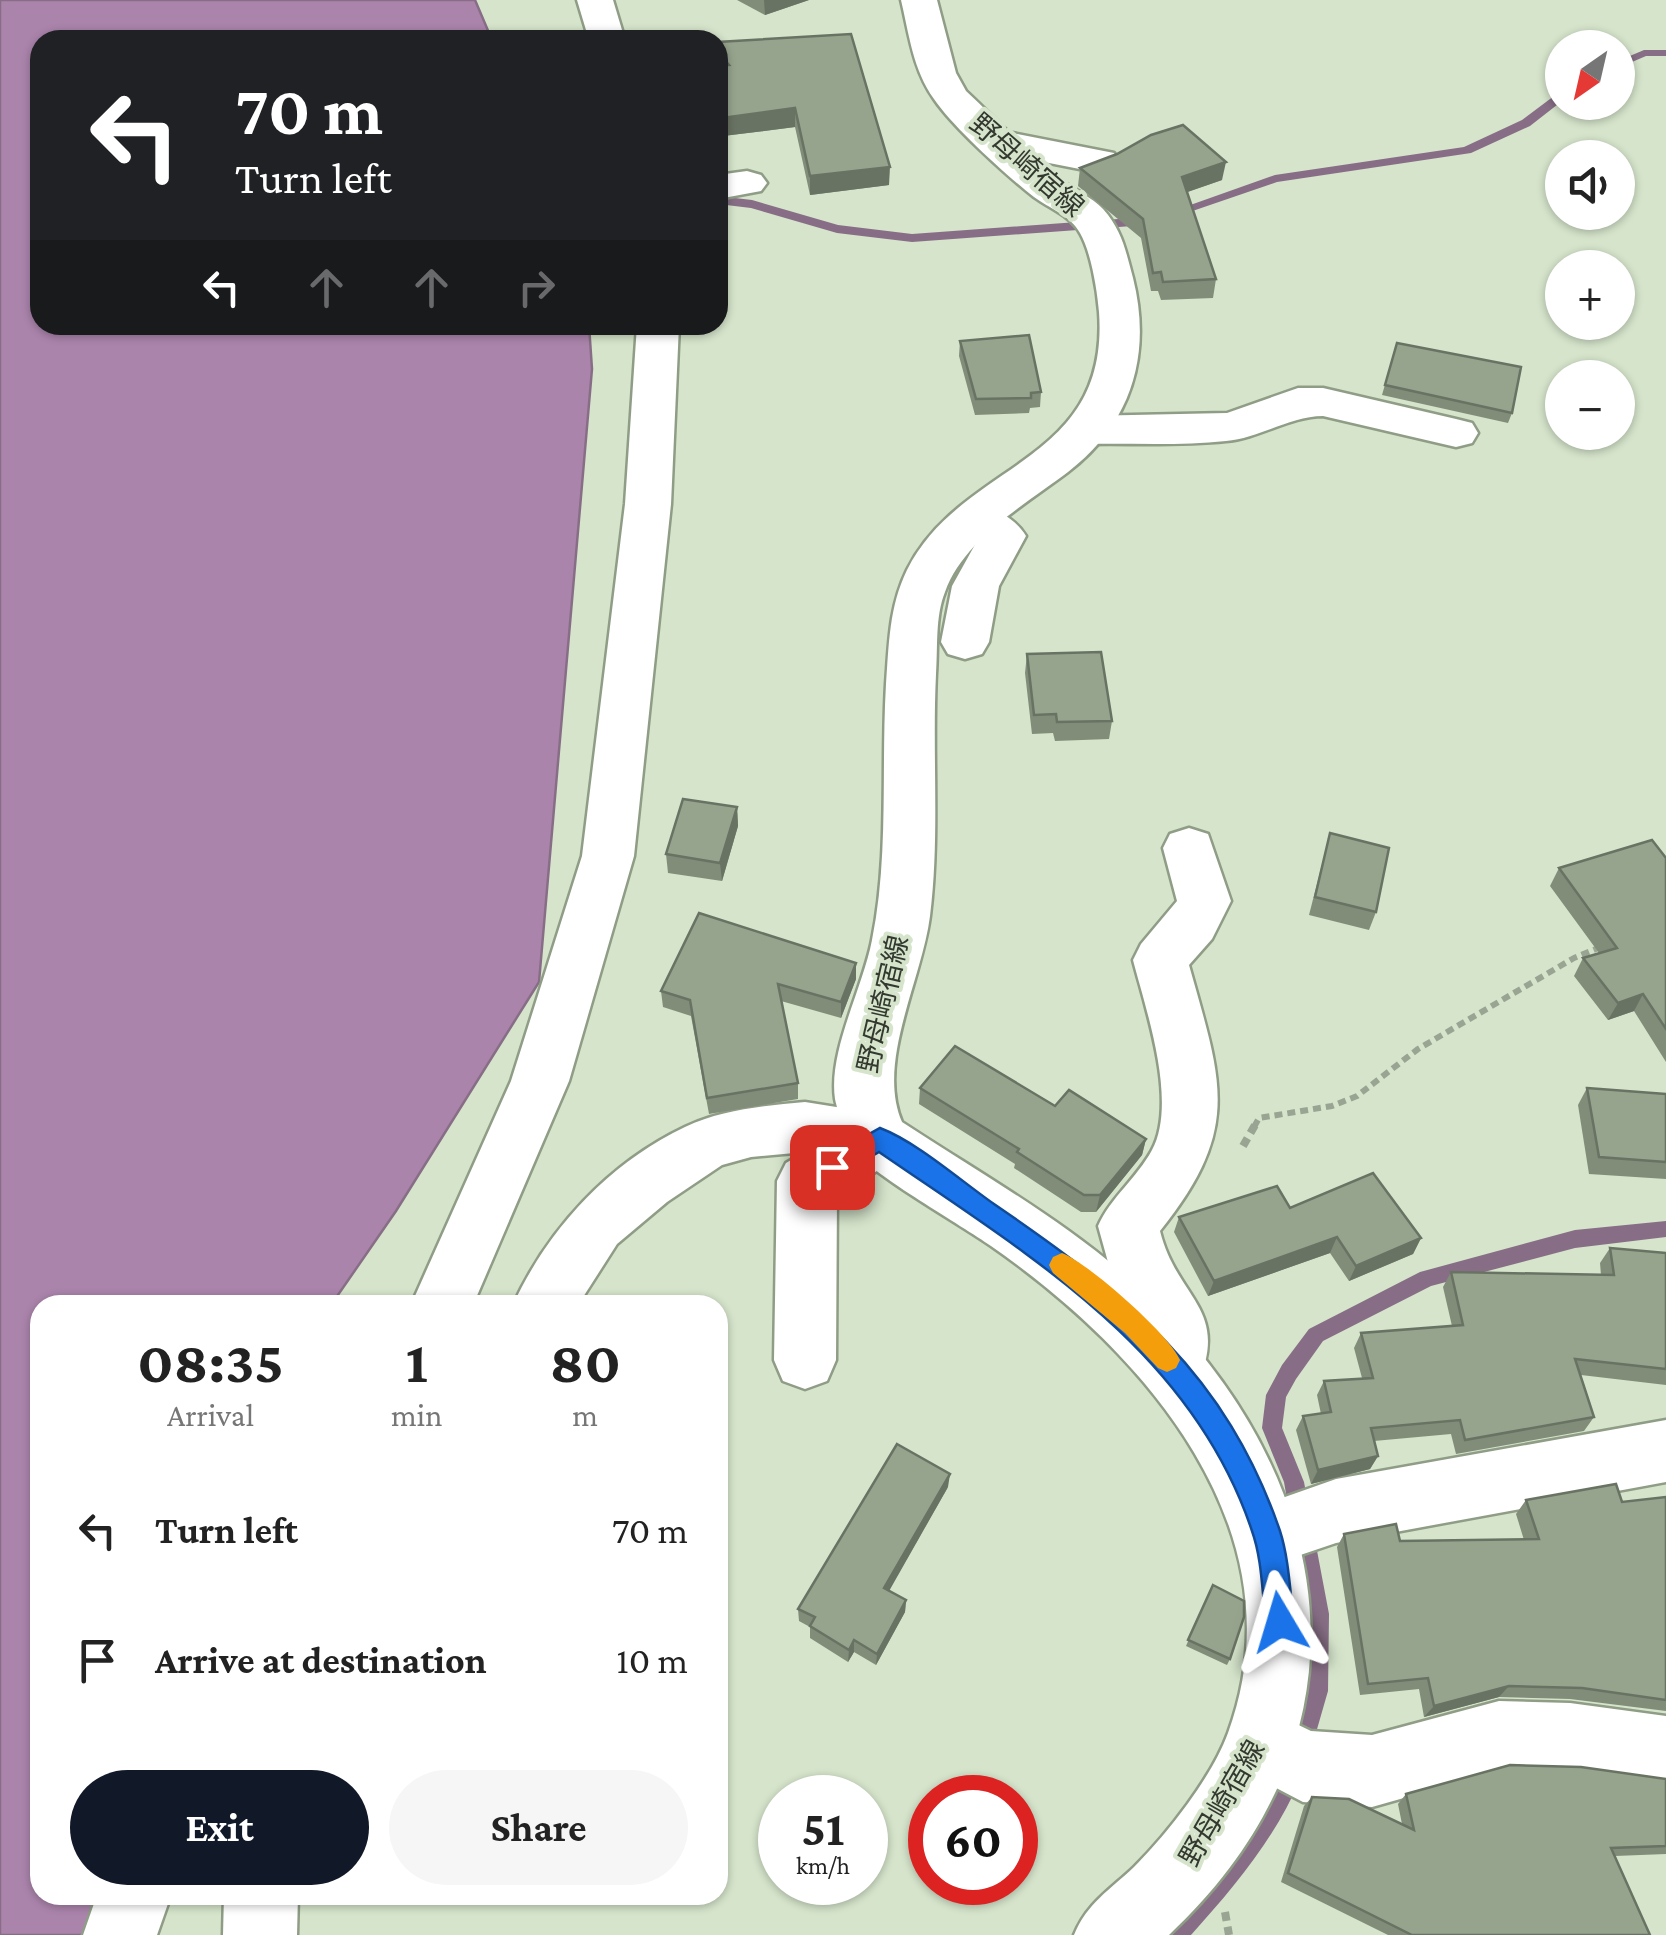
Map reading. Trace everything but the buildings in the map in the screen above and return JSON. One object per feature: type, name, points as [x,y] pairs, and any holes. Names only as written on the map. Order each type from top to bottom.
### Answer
[{"type":"main road","points":[[595,0],[604,30]]},
{"type":"main road","name":"野母崎宿線","points":[[918,0],[937,73],[952,97],[1046,187],[1095,225],[1120,309],[1119,362],[1108,400],[1074,445],[976,519],[934,564],[920,594],[915,617],[908,739],[910,865],[899,945],[864,1069],[864,1101],[880,1139],[1082,1278],[1174,1367],[1214,1418],[1268,1534],[1280,1622],[1276,1688],[1261,1742],[1192,1860],[1167,1890],[1111,1935]]},
{"type":"main road","points":[[996,142],[1100,161]]},
{"type":"main road","points":[[446,1295],[540,1080],[608,856],[648,504],[657,335]]},
{"type":"main road","points":[[1085,430],[1227,427],[1262,419],[1298,402],[1323,402],[1456,433]]},
{"type":"main road","points":[[964,642],[968,603],[976,578],[1003,536],[976,519]]},
{"type":"main road","points":[[1174,1367],[1178,1358],[1178,1324],[1141,1271],[1128,1226],[1180,1156],[1191,1112],[1160,960],[1193,924],[1204,901],[1189,848]]},
{"type":"main road","points":[[550,1295],[596,1225],[646,1184],[705,1145],[752,1132],[805,1127],[880,1139]]},
{"type":"main road","points":[[805,1360],[808,1181],[880,1139]]},
{"type":"main road","points":[[1268,1534],[1336,1511],[1666,1451]]},
{"type":"main road","points":[[1261,1742],[1303,1766],[1372,1771],[1499,1736],[1570,1738],[1666,1751]]},
{"type":"main road","points":[[120,1935],[130,1905]]},
{"type":"main road","points":[[260,1935],[261,1905]]},
{"type":"path","points":[[1171,1168],[1233,1163],[1259,1118],[1332,1106],[1357,1096],[1418,1048],[1574,958],[1606,945]]},
{"type":"shaded area","points":[[0,0],[475,0],[488,30],[30,30],[30,335],[590,335],[592,369],[539,982],[396,1211],[338,1295],[30,1295],[30,1905],[104,1905],[93,1935],[0,1935]]},
{"type":"waterway","points":[[1635,57],[1666,53]]},
{"type":"waterway","points":[[1171,214],[1275,179],[1467,150],[1526,123],[1545,109]]},
{"type":"waterway","points":[[728,201],[752,204],[837,229],[912,238],[1146,221]]},
{"type":"waterway","points":[[1301,1749],[1317,1691],[1318,1614],[1294,1482],[1272,1428],[1276,1395],[1289,1372],[1316,1335],[1427,1278],[1575,1239],[1666,1229]]},
{"type":"waterway","points":[[1175,1935],[1256,1839],[1292,1773]]},
{"type":"slow traffic","points":[[1062,1265],[1134,1325],[1167,1360]]},
{"type":"route","points":[[832,1167],[880,1139],[1082,1278],[1134,1325],[1214,1418],[1251,1489],[1272,1552],[1280,1622]]}]
